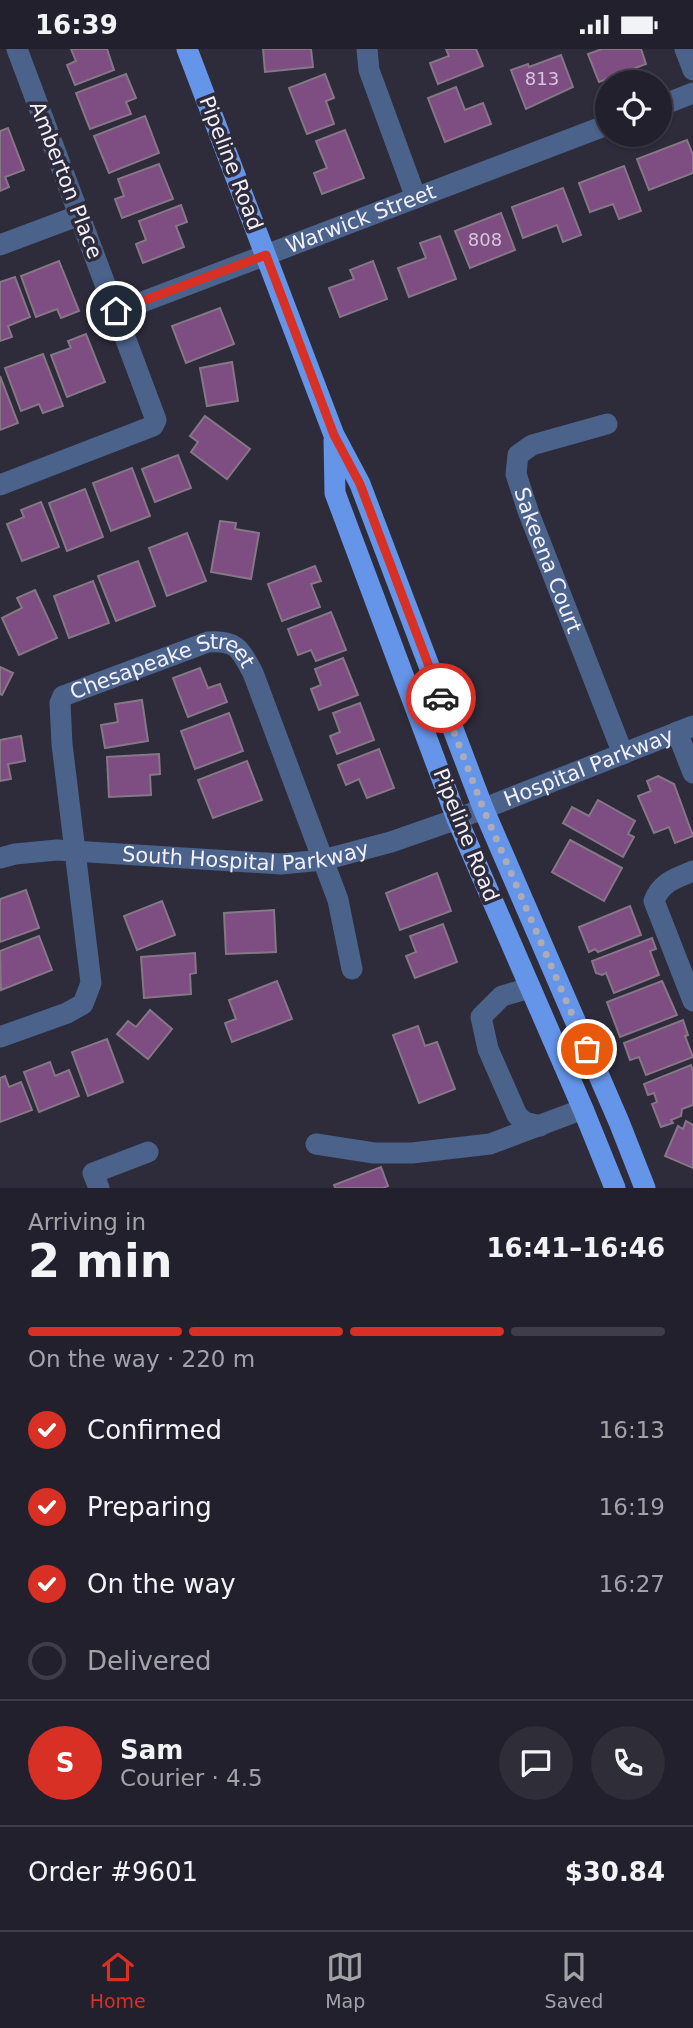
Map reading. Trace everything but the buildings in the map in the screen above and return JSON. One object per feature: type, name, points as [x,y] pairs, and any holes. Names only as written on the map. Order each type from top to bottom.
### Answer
[{"type":"main road","name":"Pipeline Road","points":[[187,49],[334,435],[360,484],[483,808],[645,1188]]},
{"type":"main road","name":"Pipeline Road","points":[[334,435],[335,493],[457,818],[615,1188]]},
{"type":"main road","points":[[593,1133],[619,1122]]},
{"type":"street","name":"Amberton Place","points":[[0,485],[153,426],[156,420],[17,49]]},
{"type":"street","points":[[367,49],[369,70],[416,198]]},
{"type":"street","points":[[685,49],[693,70]]},
{"type":"street","points":[[672,101],[693,93]]},
{"type":"street","name":"Warwick Street","points":[[116,311],[595,130]]},
{"type":"street","points":[[0,245],[80,215]]},
{"type":"street","name":"Sakeena Court","points":[[607,425],[531,445],[518,456],[516,474],[623,754]]},
{"type":"street","name":"Chesapeake Street","points":[[75,852],[62,744],[60,703],[63,696],[208,642],[222,641],[241,650],[253,673],[323,860]]},
{"type":"street","points":[[685,729],[693,773]]},
{"type":"street","name":"Hospital Parkway","points":[[483,808],[685,729]]},
{"type":"street","name":"South Hospital Parkway","points":[[0,858],[57,850],[281,864],[323,860],[391,842],[483,808]]},
{"type":"street","points":[[0,1037],[67,1013],[83,1004],[87,998],[91,983],[75,852]]},
{"type":"street","points":[[323,860],[338,900],[352,969]]},
{"type":"street","points":[[693,871],[665,884],[654,901],[693,1001]]},
{"type":"street","points":[[530,988],[502,996],[481,1017],[488,1049],[517,1115],[524,1122],[540,1126]]},
{"type":"street","points":[[316,1145],[374,1153],[412,1153],[490,1144],[583,1109]]},
{"type":"street","points":[[99,1188],[93,1173],[148,1152]]},
{"type":"way so far","points":[[441,698],[483,808],[587,1049]]},
{"type":"route","points":[[116,311],[266,255],[334,435],[360,484],[441,698]]}]
